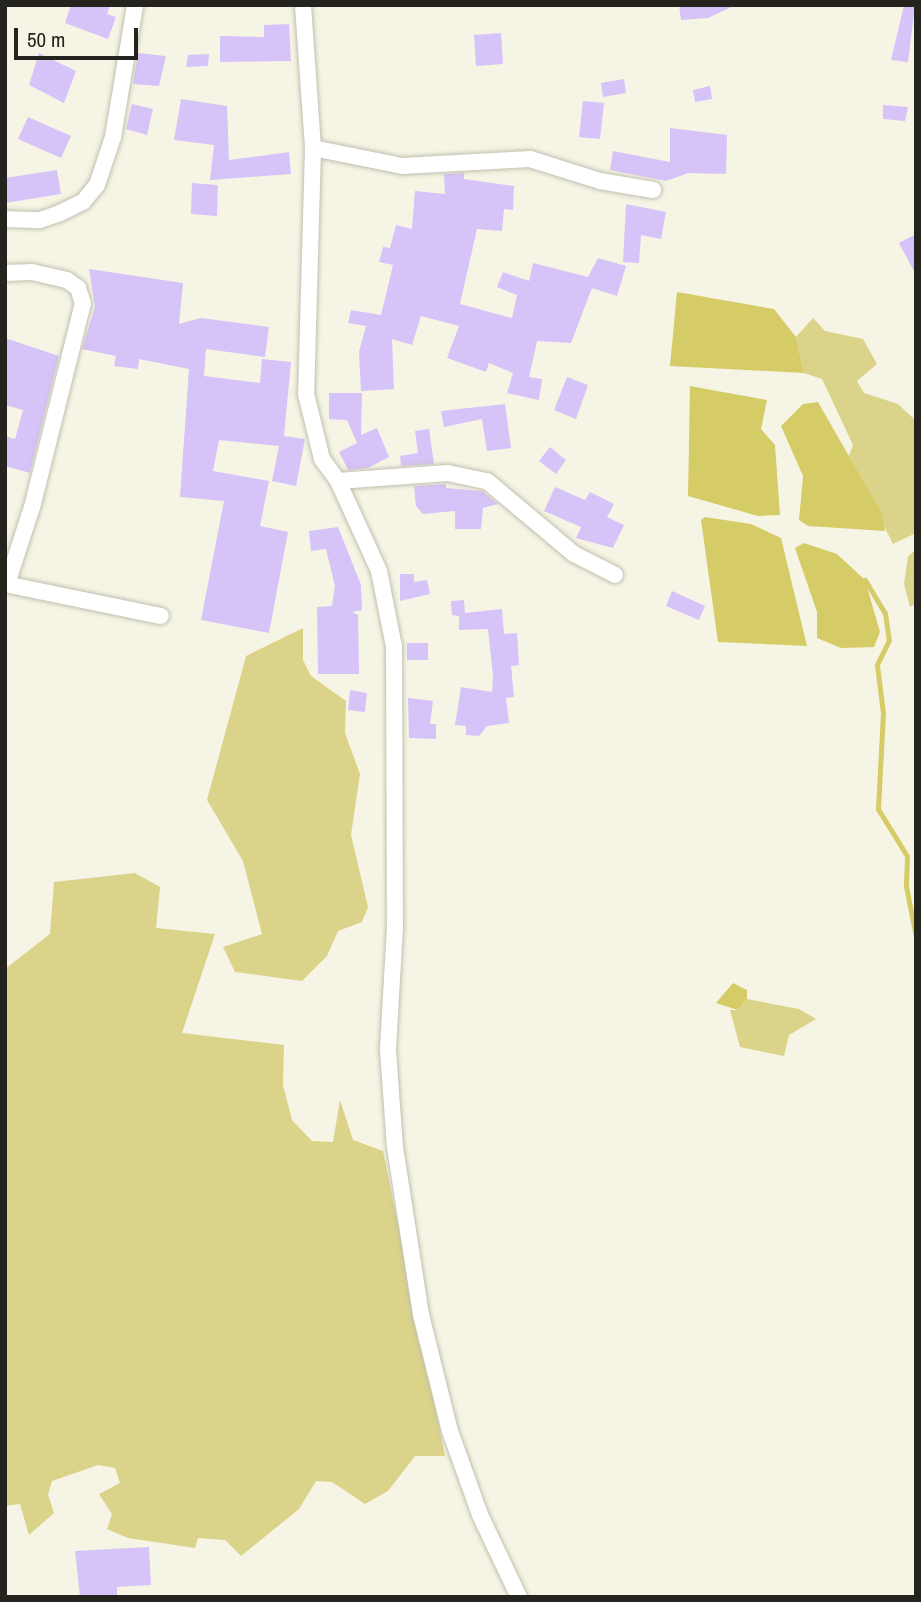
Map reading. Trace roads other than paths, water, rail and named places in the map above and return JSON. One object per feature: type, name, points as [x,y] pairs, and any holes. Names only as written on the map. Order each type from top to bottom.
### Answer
[{"type":"street","points":[[5,219],[40,220],[60,213],[83,202],[97,185],[113,137],[135,5]]},
{"type":"street","points":[[303,5],[313,148],[306,394],[322,459],[338,481],[379,571],[394,647],[395,927],[389,1094],[407,1230],[450,1431],[480,1515],[519,1597]]},
{"type":"street","points":[[313,148],[402,166],[530,159],[591,179],[653,190]]},
{"type":"street","points":[[5,273],[32,272],[67,280],[83,296],[57,415],[6,584],[161,615]]},
{"type":"street","points":[[338,481],[447,473],[487,481],[564,547],[615,575]]},
{"type":"waterway","points":[[865,580],[885,613],[889,640],[877,665],[883,713],[878,809],[907,856],[906,886],[916,937]]}]
